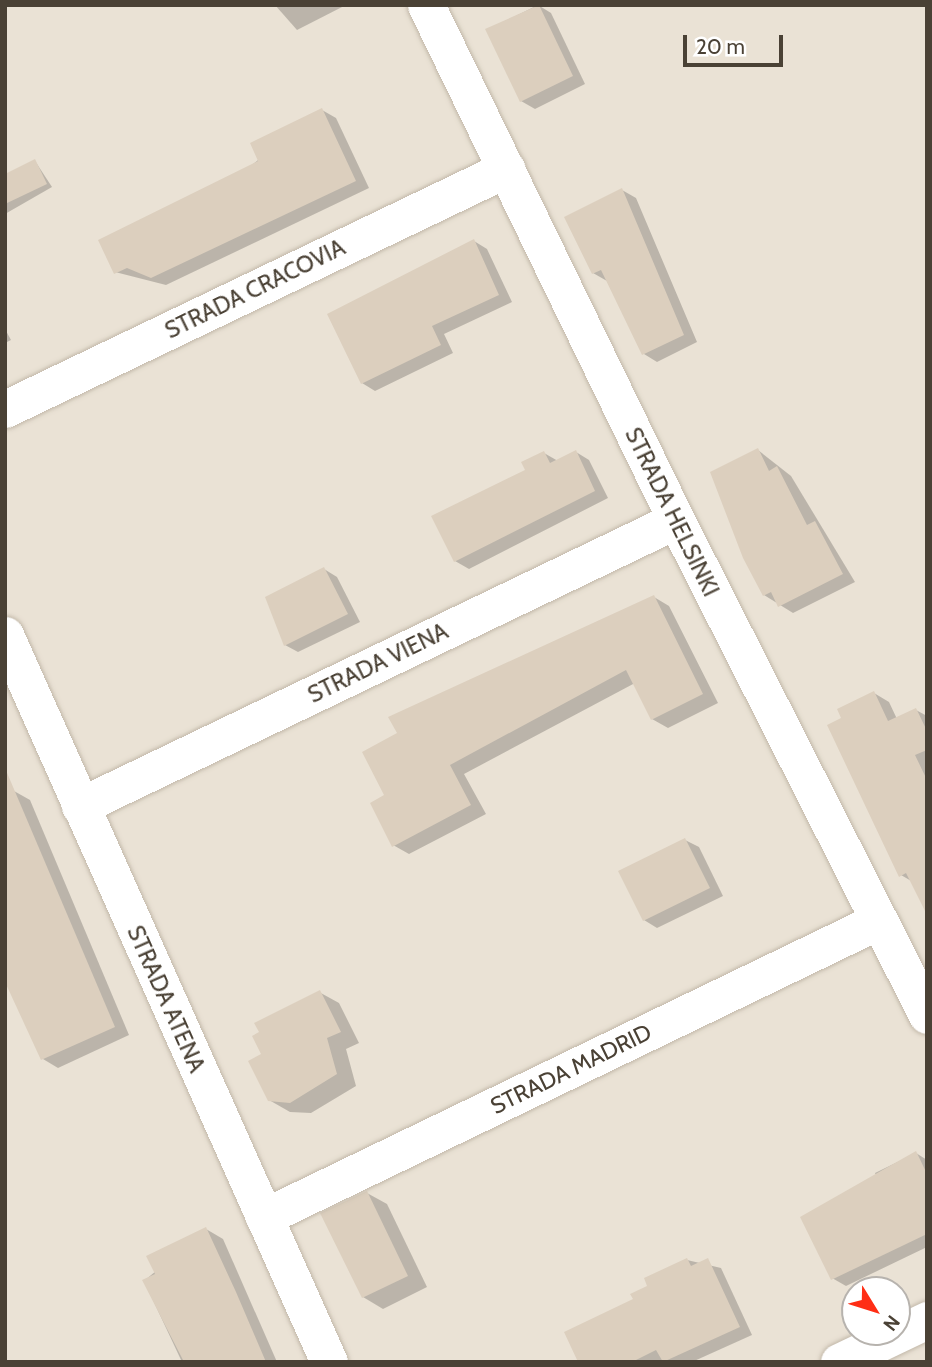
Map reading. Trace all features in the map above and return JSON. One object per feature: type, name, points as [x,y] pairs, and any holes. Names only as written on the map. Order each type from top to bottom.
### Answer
[{"type":"street","name":"STRADA HELSINKI","points":[[426,5],[676,520],[927,1015]]},
{"type":"street","name":"STRADA CRACOVIA","points":[[5,409],[506,169]]},
{"type":"street","name":"STRADA VIENA","points":[[80,806],[676,520]]},
{"type":"street","name":"STRADA ATENA","points":[[5,635],[329,1362]]},
{"type":"street","name":"STRADA MADRID","points":[[264,1217],[878,921]]},
{"type":"street","points":[[839,1362],[927,1320]]},
{"type":"shaded area","points":[[5,5],[927,5],[927,1362],[5,1362]]},
{"type":"building","points":[[539,5],[573,76],[520,102],[485,29]]},
{"type":"building","points":[[322,108],[356,181],[151,278],[127,268],[114,274],[98,240],[258,161],[250,143]]},
{"type":"building","points":[[35,159],[47,184],[5,204],[5,174]]},
{"type":"building","points":[[622,188],[684,335],[642,355],[601,270],[592,274],[564,217]]},
{"type":"building","points":[[474,239],[499,295],[432,326],[441,345],[361,384],[327,314]]},
{"type":"building","points":[[758,448],[769,471],[777,466],[807,525],[815,521],[843,574],[778,607],[771,592],[763,596],[743,558],[710,472]]},
{"type":"building","points":[[576,450],[595,491],[454,562],[431,516],[525,470],[521,462],[544,451],[550,463]]},
{"type":"building","points":[[324,567],[348,614],[284,646],[265,597]]},
{"type":"building","points":[[654,595],[703,694],[651,720],[626,670],[450,765],[471,805],[392,847],[370,803],[384,795],[362,752],[397,733],[388,717]]},
{"type":"building","points":[[874,691],[888,721],[916,708],[927,731],[927,750],[915,755],[927,780],[927,915],[906,873],[899,877],[827,725],[841,718],[837,709]]},
{"type":"building","points":[[5,768],[115,1027],[41,1060],[5,982]]},
{"type":"building","points":[[685,838],[710,888],[643,921],[618,871]]},
{"type":"building","points":[[320,990],[341,1032],[327,1038],[337,1074],[290,1103],[268,1101],[248,1061],[261,1054],[252,1036],[259,1032],[254,1023]]},
{"type":"building","points":[[916,1151],[927,1174],[927,1234],[831,1280],[800,1217]]},
{"type":"building","points":[[367,1191],[408,1276],[362,1298],[320,1213]]},
{"type":"building","points":[[206,1227],[266,1362],[184,1362],[142,1280],[155,1274],[146,1256]]},
{"type":"building","points":[[687,1258],[691,1266],[708,1258],[740,1327],[663,1362],[656,1350],[632,1362],[578,1362],[564,1332],[633,1299],[630,1294],[647,1286],[644,1278]]}]
